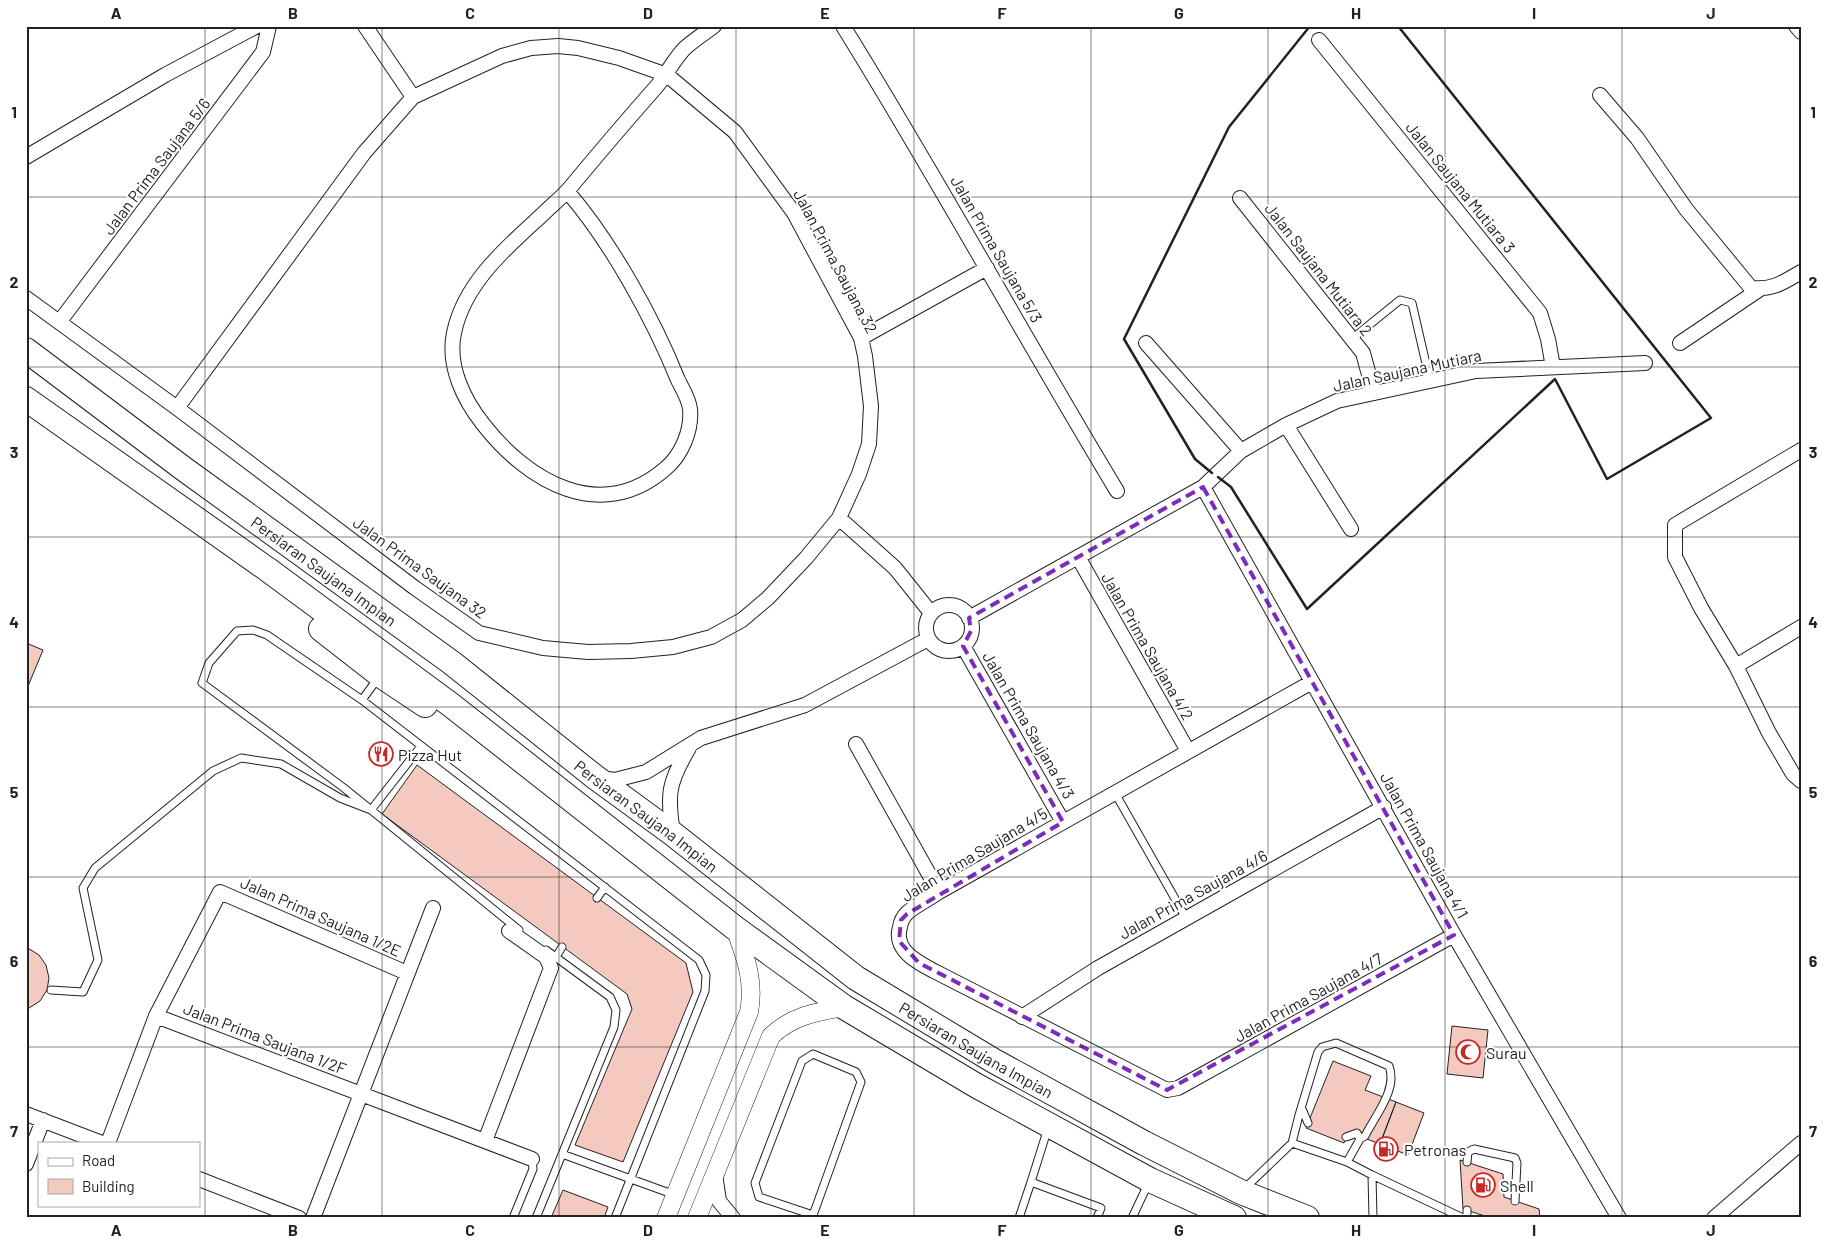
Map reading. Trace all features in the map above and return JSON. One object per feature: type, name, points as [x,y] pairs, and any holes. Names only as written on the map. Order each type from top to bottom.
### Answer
[{"type":"highway","name":"Persiaran Saujana Impian","points":[[26,350],[176,464],[452,663],[595,777],[673,834],[856,978],[994,1061],[1144,1143],[1241,1192],[1307,1218]]},
{"type":"highway","name":"Persiaran Saujana Impian","points":[[26,399],[286,584],[477,725],[735,928],[844,1007],[977,1086],[1150,1180],[1234,1218]]},
{"type":"highway","points":[[286,584],[306,613],[323,631],[380,675],[441,716],[477,725]]},
{"type":"street","points":[[26,157],[165,76],[257,26]]},
{"type":"street","name":"Jalan Prima Saujana 5/6","points":[[60,321],[263,52],[269,26]]},
{"type":"street","points":[[365,26],[413,97]]},
{"type":"street","points":[[567,192],[586,214],[616,260],[668,355],[690,408],[687,437],[671,464],[648,484],[624,494],[592,496],[550,484],[521,463],[488,430],[466,403],[453,364],[453,334],[466,299],[510,245],[567,192],[667,75],[684,49],[714,26]]},
{"type":"street","name":"Jalan Prima Saujana 5/3","points":[[843,26],[889,99],[1065,404],[1117,490]]},
{"type":"street","points":[[1796,26],[1801,32]]},
{"type":"street","name":"Jalan Saujana Mutiara 3","points":[[1319,40],[1540,313],[1548,339],[1553,367]]},
{"type":"street","points":[[177,408],[364,153],[413,97],[502,56],[531,48],[558,46],[578,48],[619,58],[667,75]]},
{"type":"street","name":"Jalan Prima Saujana 32","points":[[26,298],[177,408],[415,588],[479,633],[543,648],[588,652],[631,651],[673,647],[711,638],[742,620],[768,598],[839,518],[859,474],[869,444],[871,406],[866,356],[861,338],[794,213],[758,160],[736,132],[667,75]]},
{"type":"street","points":[[1600,95],[1637,138],[1686,209],[1751,288],[1767,289],[1782,284],[1801,272]]},
{"type":"street","name":"Jalan Saujana Mutiara 2","points":[[1240,198],[1353,338],[1363,353],[1374,393]]},
{"type":"street","points":[[861,338],[987,268]]},
{"type":"street","points":[[1680,343],[1760,289]]},
{"type":"street","points":[[1146,343],[1241,451]]},
{"type":"street","name":"Jalan Saujana Mutiara","points":[[969,618],[1203,487],[1241,451],[1286,425],[1337,401],[1476,371],[1645,363]]},
{"type":"street","points":[[1286,425],[1351,529]]},
{"type":"street","points":[[1797,778],[1769,733],[1736,666],[1701,608],[1674,557],[1675,525],[1801,450]]},
{"type":"street","name":"Jalan Prima Saujana 4/1","points":[[1203,487],[1454,935],[1619,1218]]},
{"type":"street","points":[[839,518],[895,568],[932,613]]},
{"type":"street","name":"Jalan Prima Saujana 4/2","points":[[1078,557],[1188,751]]},
{"type":"street","points":[[945,605],[960,608],[969,618],[972,631],[964,646],[946,651],[938,648],[928,639],[926,623],[932,613],[945,605]]},
{"type":"street","points":[[1736,666],[1801,627]]},
{"type":"street","points":[[595,777],[615,780],[631,778],[646,772],[689,748],[701,738],[805,705],[928,639]]},
{"type":"street","name":"Jalan Prima Saujana 4/3","points":[[964,646],[1063,822]]},
{"type":"street","name":"Jalan Prima Saujana 4/5","points":[[1178,1088],[1167,1090],[1156,1087],[919,963],[903,948],[899,941],[901,920],[939,892],[1312,682]]},
{"type":"street","points":[[856,744],[939,892]]},
{"type":"street","points":[[673,834],[668,798],[672,782],[689,748]]},
{"type":"street","name":"Jalan Prima Saujana 4/6","points":[[1022,1017],[1098,968],[1384,807]]},
{"type":"street","name":"Jalan Prima Saujana 1/2E","points":[[156,1016],[220,892],[408,973]]},
{"type":"street","points":[[313,1218],[433,908]]},
{"type":"street","points":[[666,1218],[749,1012],[752,998],[751,978],[735,928]]},
{"type":"street","points":[[485,1141],[551,968],[546,957],[509,931]]},
{"type":"street","name":"Jalan Prima Saujana 4/7","points":[[1178,1088],[1454,935]]},
{"type":"street","points":[[697,1218],[771,1036],[783,1024],[798,1017],[844,1007]]},
{"type":"street","points":[[108,1142],[156,1016]]},
{"type":"street","name":"Jalan Prima Saujana 1/2F","points":[[156,1016],[532,1158]]},
{"type":"street","points":[[26,1114],[99,1142]]},
{"type":"street","points":[[26,1164],[43,1120]]},
{"type":"street","points":[[1714,1218],[1801,1143]]},
{"type":"street","points":[[715,1173],[719,1201],[733,1218]]},
{"type":"street","points":[[200,1180],[299,1218]]},
{"type":"lane","points":[[1353,338],[1400,300],[1412,303],[1430,381]]},
{"type":"lane","points":[[536,1218],[614,1027],[616,1010],[610,997],[507,922],[371,810],[202,683],[208,663],[236,631],[253,630],[267,635],[362,700],[700,960],[706,975],[705,992],[615,1218]]},
{"type":"lane","points":[[362,700],[380,675]]},
{"type":"lane","points":[[371,810],[421,746]]},
{"type":"lane","points":[[52,990],[83,992],[98,960],[83,888],[95,868],[212,771],[241,758],[281,764],[340,798],[371,810]]},
{"type":"lane","points":[[1115,793],[1186,918]]},
{"type":"lane","points":[[597,898],[605,887]]},
{"type":"lane","points":[[556,957],[562,947]]},
{"type":"lane","points":[[1241,1192],[1292,1143],[1318,1052],[1322,1047],[1336,1043],[1389,1066],[1392,1073],[1389,1090],[1365,1136],[1360,1139],[1347,1162]]},
{"type":"lane","points":[[813,1054],[856,1072],[861,1082],[813,1216],[801,1210],[759,1197],[755,1183],[802,1061],[813,1054]]},
{"type":"lane","points":[[1299,1115],[1303,1112],[1308,1123]]},
{"type":"lane","points":[[1018,1218],[1049,1125]]},
{"type":"lane","points":[[1346,1137],[1357,1133],[1360,1139]]},
{"type":"lane","points":[[1292,1143],[1347,1162],[1463,1218]]},
{"type":"lane","points":[[1467,1162],[1468,1152],[1474,1149],[1515,1158],[1517,1163],[1515,1201]]},
{"type":"lane","points":[[562,1154],[675,1195]]},
{"type":"lane","points":[[513,1218],[533,1169],[532,1158]]},
{"type":"lane","points":[[1372,1175],[1373,1218]]},
{"type":"lane","points":[[1132,1218],[1150,1180]]},
{"type":"lane","points":[[1031,1182],[1101,1208],[1097,1218]]},
{"type":"lane","points":[[799,1218],[801,1210]]},
{"type":"highlighted area","points":[[1203,487],[1454,935],[1167,1090],[919,963],[899,941],[901,920],[907,914],[1063,822],[963,646],[971,631],[969,618]]},
{"type":"building","points":[[26,643],[43,650],[26,691]]},
{"type":"building","points":[[417,765],[686,963],[693,992],[623,1162],[575,1145],[632,1009],[627,994],[382,814]]},
{"type":"building","points":[[26,947],[39,955],[46,965],[49,978],[47,990],[40,1001],[26,1010]]},
{"type":"building","name":"Surau","points":[[1452,1026],[1488,1030],[1483,1078],[1447,1074]]},
{"type":"building","points":[[1333,1061],[1371,1076],[1365,1090],[1396,1102],[1380,1144],[1348,1132],[1344,1143],[1306,1128]]},
{"type":"building","points":[[1396,1102],[1424,1113],[1408,1155],[1380,1144]]},
{"type":"building","name":"Shell","points":[[1460,1160],[1503,1174],[1504,1197],[1539,1209],[1540,1218],[1491,1218],[1463,1209]]},
{"type":"building","points":[[563,1190],[608,1207],[604,1218],[551,1218]]},
{"type":"wall","points":[[1212,473],[1195,459],[1124,339],[1229,127],[1310,26]]},
{"type":"wall","points":[[1218,477],[1231,487],[1307,609],[1555,379],[1607,479],[1711,418],[1398,26]]},
{"type":"place","name":"Pizza Hut","points":[[381,754]]},
{"type":"place","name":"Surau","points":[[1468,1052]]},
{"type":"place","name":"Petronas","points":[[1386,1149]]},
{"type":"place","name":"Shell","points":[[1483,1185]]}]
